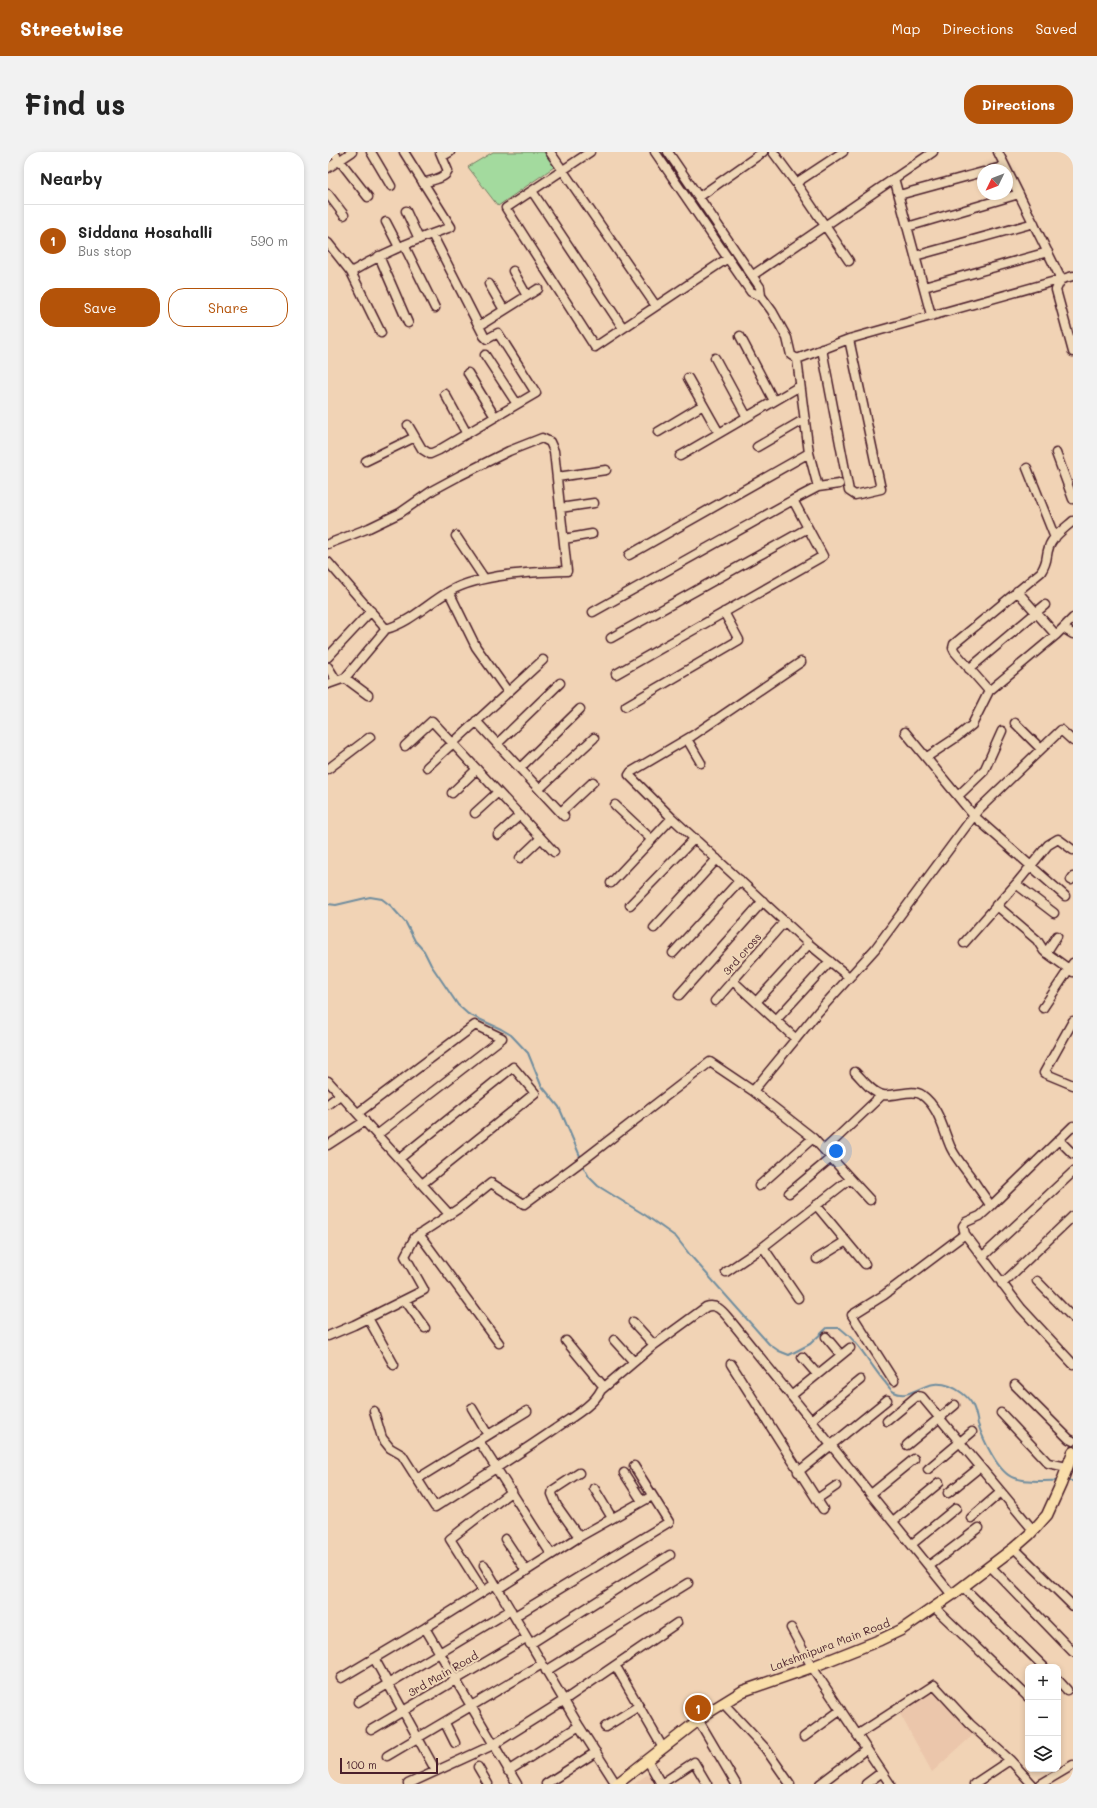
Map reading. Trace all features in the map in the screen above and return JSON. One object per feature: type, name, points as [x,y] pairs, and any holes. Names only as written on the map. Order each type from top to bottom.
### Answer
[{"type":"main road","name":"Lakshmipura Main Road","points":[[617,1784],[699,1721],[743,1691],[812,1667],[896,1632],[934,1608],[963,1587],[1014,1548],[1047,1515],[1055,1499],[1073,1452]]},
{"type":"street","points":[[333,152],[368,197]]},
{"type":"street","points":[[328,168],[352,152]]},
{"type":"street","points":[[371,152],[391,186]]},
{"type":"street","points":[[351,272],[379,256],[401,246],[451,227],[404,152]]},
{"type":"street","points":[[550,152],[656,306]]},
{"type":"street","points":[[590,152],[506,208],[595,347],[728,258]]},
{"type":"street","points":[[655,152],[751,292],[760,296],[772,311],[784,333],[791,355],[797,359],[810,452],[818,487]]},
{"type":"street","points":[[668,152],[753,275],[760,286],[760,296]]},
{"type":"street","points":[[699,197],[763,152]]},
{"type":"street","points":[[773,152],[796,183],[848,261]]},
{"type":"street","points":[[796,183],[843,152]]},
{"type":"street","points":[[753,275],[934,152]]},
{"type":"street","points":[[998,152],[1004,164]]},
{"type":"street","points":[[423,183],[446,175],[448,171],[444,153]]},
{"type":"street","points":[[899,195],[977,174]]},
{"type":"street","points":[[894,178],[931,315]]},
{"type":"street","points":[[1013,182],[1061,279]]},
{"type":"street","points":[[532,191],[623,328]]},
{"type":"street","points":[[328,194],[344,215]]},
{"type":"street","points":[[907,227],[1019,194]]},
{"type":"street","points":[[406,211],[419,239]]},
{"type":"street","points":[[386,222],[435,308]]},
{"type":"street","points":[[915,256],[1034,224]]},
{"type":"street","points":[[408,425],[422,449],[430,454],[536,393],[498,333],[487,339],[432,234]]},
{"type":"street","points":[[328,243],[351,272],[381,333]]},
{"type":"street","points":[[924,287],[1048,252]]},
{"type":"street","points":[[379,256],[408,323]]},
{"type":"street","points":[[513,271],[527,296]]},
{"type":"street","points":[[797,359],[849,339],[1073,276]]},
{"type":"street","points":[[1061,279],[1056,290],[1073,352]]},
{"type":"street","points":[[489,284],[504,310]]},
{"type":"street","points":[[479,326],[538,289]]},
{"type":"street","points":[[740,336],[774,401]]},
{"type":"street","points":[[822,349],[850,491],[855,495],[879,490],[881,487],[849,339]]},
{"type":"street","points":[[485,355],[517,404]]},
{"type":"street","points":[[716,358],[747,417]]},
{"type":"street","points":[[468,373],[495,417]]},
{"type":"street","points":[[688,378],[719,433]]},
{"type":"street","points":[[680,456],[800,386]]},
{"type":"street","points":[[445,394],[467,434]]},
{"type":"street","points":[[658,432],[703,405]]},
{"type":"street","points":[[757,447],[805,419]]},
{"type":"street","points":[[366,461],[415,436]]},
{"type":"street","points":[[328,544],[369,528],[400,512],[432,490],[509,451],[542,438],[550,442],[554,451],[567,571],[484,578],[449,592],[413,617],[397,626],[386,629],[345,678],[328,684]]},
{"type":"street","points":[[630,555],[810,452]]},
{"type":"street","points":[[1056,453],[1073,499]]},
{"type":"street","points":[[1027,468],[1054,538]]},
{"type":"street","points":[[557,477],[606,470]]},
{"type":"street","points":[[593,612],[793,500],[818,487],[839,484]]},
{"type":"street","points":[[616,674],[823,556],[793,500]]},
{"type":"street","points":[[560,508],[594,503]]},
{"type":"street","points":[[989,691],[955,652],[953,648],[954,644],[1041,572],[1047,562],[1049,546],[1054,538],[1073,521]]},
{"type":"street","points":[[611,638],[808,528]]},
{"type":"street","points":[[564,539],[592,534]]},
{"type":"street","points":[[456,536],[484,578]]},
{"type":"street","points":[[328,562],[386,629]]},
{"type":"street","points":[[449,592],[476,647],[508,692]]},
{"type":"street","points":[[1017,592],[1056,635]]},
{"type":"street","points":[[969,669],[1045,605]]},
{"type":"street","points":[[328,657],[371,611]]},
{"type":"street","points":[[626,706],[740,640],[724,612]]},
{"type":"street","points":[[927,757],[972,725],[989,691],[1056,635],[1073,618]]},
{"type":"street","points":[[1063,628],[1073,634]]},
{"type":"street","points":[[427,767],[543,660]]},
{"type":"street","points":[[801,662],[687,739],[632,772],[630,775],[632,780],[672,818],[809,944],[849,977]]},
{"type":"street","points":[[328,667],[336,680]]},
{"type":"street","points":[[345,678],[368,695]]},
{"type":"street","points":[[497,744],[560,683]]},
{"type":"street","points":[[520,768],[580,709]]},
{"type":"street","points":[[405,746],[432,721],[554,852]]},
{"type":"street","points":[[476,721],[563,814],[593,782]]},
{"type":"street","points":[[1015,723],[1041,749]]},
{"type":"street","points":[[958,796],[984,771],[1002,730]]},
{"type":"street","points":[[753,1091],[849,977],[875,949],[974,816],[1061,730],[1073,741]]},
{"type":"street","points":[[905,732],[974,816],[1064,896]]},
{"type":"street","points":[[328,768],[370,737]]},
{"type":"street","points":[[539,789],[594,738]]},
{"type":"street","points":[[687,739],[701,763]]},
{"type":"street","points":[[452,793],[477,769]]},
{"type":"street","points":[[475,813],[498,792]]},
{"type":"street","points":[[616,805],[651,839]]},
{"type":"street","points":[[498,834],[520,815]]},
{"type":"street","points":[[611,883],[672,818]]},
{"type":"street","points":[[520,858],[541,838]]},
{"type":"street","points":[[630,905],[695,838]]},
{"type":"street","points":[[964,943],[1048,845],[1054,840],[1058,839],[1073,850]]},
{"type":"street","points":[[654,928],[717,859]]},
{"type":"street","points":[[673,953],[740,880]]},
{"type":"street","points":[[1016,884],[1054,913]]},
{"type":"street","points":[[679,996],[763,901]]},
{"type":"street","points":[[996,906],[1036,940],[1046,953],[1072,968],[1043,1008]]},
{"type":"street","name":"3rd cross","points":[[715,1001],[785,921]]},
{"type":"street","points":[[1046,953],[1057,936]]},
{"type":"street","points":[[756,1002],[809,944]]},
{"type":"street","points":[[776,1020],[830,961]]},
{"type":"street","points":[[733,981],[796,1039]]},
{"type":"street","points":[[1073,1021],[1044,1074],[1073,1084]]},
{"type":"street","points":[[358,1114],[475,1024],[502,1038],[377,1135]]},
{"type":"street","points":[[328,1336],[424,1290],[405,1256],[414,1237],[449,1214],[491,1183],[524,1204],[710,1062],[753,1091],[813,1138],[870,1200]]},
{"type":"street","points":[[398,1159],[513,1067],[535,1093],[422,1184]]},
{"type":"street","points":[[855,1072],[872,1089],[882,1095],[897,1096],[912,1092],[921,1094],[931,1104],[940,1117],[958,1159],[991,1206]]},
{"type":"street","points":[[328,1081],[449,1214]]},
{"type":"street","points":[[328,1104],[340,1095]]},
{"type":"street","points":[[824,1150],[882,1095]]},
{"type":"street","points":[[328,1145],[365,1121]]},
{"type":"street","points":[[1073,1126],[991,1206],[980,1216],[966,1222],[963,1226],[965,1234],[1021,1308],[1073,1364]]},
{"type":"street","points":[[759,1186],[813,1138]]},
{"type":"street","points":[[1059,1140],[1073,1154]]},
{"type":"street","points":[[789,1193],[831,1158]]},
{"type":"street","points":[[982,1257],[1073,1172]]},
{"type":"street","points":[[726,1272],[763,1247],[850,1179]]},
{"type":"street","points":[[816,1205],[865,1264]]},
{"type":"street","points":[[1002,1284],[1073,1216]]},
{"type":"street","points":[[419,1234],[499,1343]]},
{"type":"street","points":[[894,1381],[852,1315],[884,1295],[965,1234]]},
{"type":"street","points":[[817,1259],[846,1241]]},
{"type":"street","points":[[763,1247],[798,1298]]},
{"type":"street","points":[[1037,1281],[1073,1318]]},
{"type":"street","points":[[405,1300],[425,1328]]},
{"type":"street","points":[[374,1411],[382,1438],[390,1448],[402,1455],[435,1507],[498,1469],[578,1413],[598,1396],[604,1387],[654,1345],[706,1307],[712,1305],[716,1306],[730,1320],[952,1595]]},
{"type":"street","points":[[368,1318],[394,1364]]},
{"type":"street","points":[[634,1322],[654,1345]]},
{"type":"street","points":[[826,1337],[841,1355]]},
{"type":"street","points":[[614,1340],[634,1362]]},
{"type":"street","points":[[566,1341],[604,1387]]},
{"type":"street","points":[[791,1396],[850,1348]]},
{"type":"street","points":[[802,1357],[817,1374]]},
{"type":"street","points":[[731,1364],[798,1472],[823,1509]]},
{"type":"street","points":[[811,1420],[860,1380]]},
{"type":"street","points":[[1015,1385],[1069,1439],[1073,1441]]},
{"type":"street","points":[[887,1421],[917,1396],[922,1397],[1033,1530]]},
{"type":"street","points":[[798,1472],[887,1400]]},
{"type":"street","points":[[907,1445],[955,1405]]},
{"type":"street","points":[[472,1408],[488,1435]]},
{"type":"street","points":[[417,1479],[527,1411]]},
{"type":"street","points":[[1001,1413],[1048,1463],[1066,1468]]},
{"type":"street","points":[[928,1469],[972,1432]]},
{"type":"street","points":[[479,1441],[551,1554]]},
{"type":"street","points":[[871,1494],[914,1459]]},
{"type":"street","points":[[358,1702],[387,1683],[513,1613],[668,1522],[634,1466]]},
{"type":"street","points":[[948,1493],[980,1467]]},
{"type":"street","points":[[579,1473],[553,1490],[552,1494],[557,1506],[579,1537]]},
{"type":"street","points":[[624,1473],[642,1502]]},
{"type":"street","points":[[893,1521],[939,1483]]},
{"type":"street","points":[[817,1499],[836,1486]]},
{"type":"street","points":[[594,1488],[612,1518]]},
{"type":"street","points":[[483,1591],[450,1539],[512,1491]]},
{"type":"street","points":[[971,1518],[1001,1492]]},
{"type":"street","points":[[340,1678],[425,1628],[483,1591],[497,1586],[526,1571],[579,1537],[652,1496]]},
{"type":"street","points":[[912,1544],[956,1508]]},
{"type":"street","points":[[929,1566],[979,1528]]},
{"type":"street","points":[[505,1539],[526,1571]]},
{"type":"street","points":[[1014,1548],[1073,1606]]},
{"type":"street","name":"3rd Main Road","points":[[371,1730],[402,1710],[528,1641],[670,1555]]},
{"type":"street","points":[[484,1565],[563,1700],[617,1784]]},
{"type":"street","points":[[990,1566],[1073,1652]]},
{"type":"street","points":[[387,1756],[419,1739],[471,1706],[544,1667],[688,1583]]},
{"type":"street","points":[[963,1587],[1041,1664]]},
{"type":"street","points":[[934,1608],[1025,1694]]},
{"type":"street","points":[[408,1784],[493,1745],[678,1623]]},
{"type":"street","points":[[425,1628],[517,1784]]},
{"type":"street","points":[[791,1628],[812,1667],[890,1784]]},
{"type":"street","points":[[374,1658],[436,1771]]},
{"type":"street","points":[[618,1670],[663,1748]]},
{"type":"street","points":[[1061,1683],[1067,1690]]},
{"type":"street","points":[[857,1735],[934,1685],[970,1724],[1010,1760],[1032,1784]]},
{"type":"street","points":[[723,1704],[765,1748],[790,1784]]},
{"type":"street","points":[[605,1727],[639,1706]]},
{"type":"street","points":[[804,1737],[841,1710]]},
{"type":"street","points":[[699,1721],[736,1784]]},
{"type":"street","points":[[445,1722],[455,1743]]},
{"type":"street","points":[[508,1771],[579,1726]]},
{"type":"street","points":[[820,1784],[866,1749]]},
{"type":"street","points":[[546,1784],[596,1752]]},
{"type":"street","points":[[974,1784],[1010,1760]]},
{"type":"street","points":[[648,1761],[661,1784],[694,1762],[707,1784]]},
{"type":"street","points":[[1041,1784],[1073,1765]]},
{"type":"street","points":[[478,1767],[488,1784]]},
{"type":"street","points":[[866,1784],[882,1772]]},
{"type":"shaded area","points":[[933,1690],[973,1735],[932,1772],[899,1712]]},
{"type":"shaded area","points":[[651,1772],[658,1784],[634,1784]]},
{"type":"green space","points":[[493,152],[544,152],[554,167],[498,206],[468,167]]},
{"type":"waterway","points":[[328,904],[336,905],[370,897],[382,899],[391,906],[406,923],[415,941],[424,951],[431,965],[458,1005],[468,1014],[511,1035],[528,1053],[541,1085],[559,1107],[580,1156]]},
{"type":"waterway","points":[[583,1166],[589,1177],[598,1186],[645,1215],[676,1237],[690,1255],[769,1344],[779,1351],[789,1355],[810,1344],[827,1328],[840,1328],[853,1340],[894,1392],[901,1394],[908,1393],[923,1387],[940,1384],[950,1386],[966,1396],[973,1407],[987,1446],[1002,1470],[1008,1475],[1019,1480],[1059,1481]]},
{"type":"waterway","points":[[1066,1481],[1073,1481]]},
{"type":"place","name":"Siddana Hosahalli","points":[[698,1708]]}]
